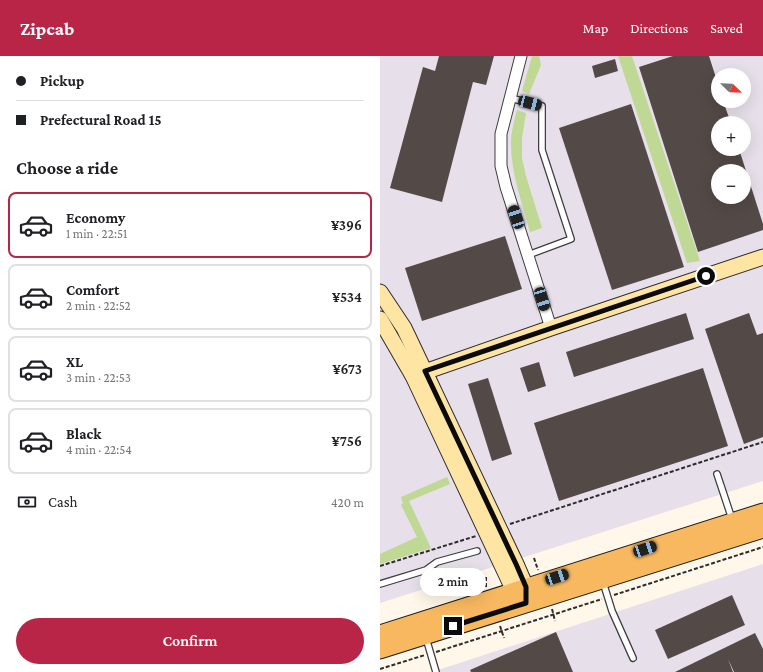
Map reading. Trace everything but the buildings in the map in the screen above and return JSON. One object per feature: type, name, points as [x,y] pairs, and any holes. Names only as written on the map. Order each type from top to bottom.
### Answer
[{"type":"main road","points":[[380,634],[522,594],[763,512]]},
{"type":"main road","points":[[380,650],[426,635],[522,594],[602,580],[763,529]]},
{"type":"street","points":[[521,56],[500,134],[501,166],[506,187],[551,328]]},
{"type":"street","points":[[419,374],[763,257]]},
{"type":"street","points":[[380,292],[404,328],[419,374],[522,594]]},
{"type":"street","points":[[380,319],[419,374]]},
{"type":"lane","points":[[510,98],[542,106],[542,150],[571,239],[528,256]]},
{"type":"lane","points":[[718,474],[733,521]]},
{"type":"lane","points":[[380,584],[426,570],[437,562],[477,551]]},
{"type":"lane","points":[[602,580],[612,611],[633,658]]},
{"type":"lane","points":[[426,635],[436,672]]},
{"type":"path","points":[[509,525],[763,442]]},
{"type":"path","points":[[380,566],[479,534]]},
{"type":"path","points":[[613,595],[763,547]]},
{"type":"path","points":[[534,558],[539,571]]},
{"type":"path","points":[[486,577],[486,590]]},
{"type":"path","points":[[442,650],[603,598]]},
{"type":"path","points":[[550,606],[555,622]]},
{"type":"path","points":[[498,622],[504,638]]},
{"type":"path","points":[[380,670],[420,657]]},
{"type":"shaded area","points":[[380,56],[763,56],[763,481],[380,603]]},
{"type":"shaded area","points":[[763,564],[763,672],[432,672]]},
{"type":"green space","points":[[532,56],[539,56],[541,65],[529,94],[522,91]]},
{"type":"green space","points":[[618,56],[632,56],[700,261],[687,263]]},
{"type":"green space","points":[[517,110],[526,113],[522,138],[522,158],[542,228],[530,232],[511,155],[512,135]]},
{"type":"green space","points":[[447,477],[450,484],[409,501],[431,548],[380,564],[380,554],[417,537],[401,505],[403,503],[401,497]]},
{"type":"route","points":[[453,626],[526,603],[526,587],[425,371],[706,276]]}]
